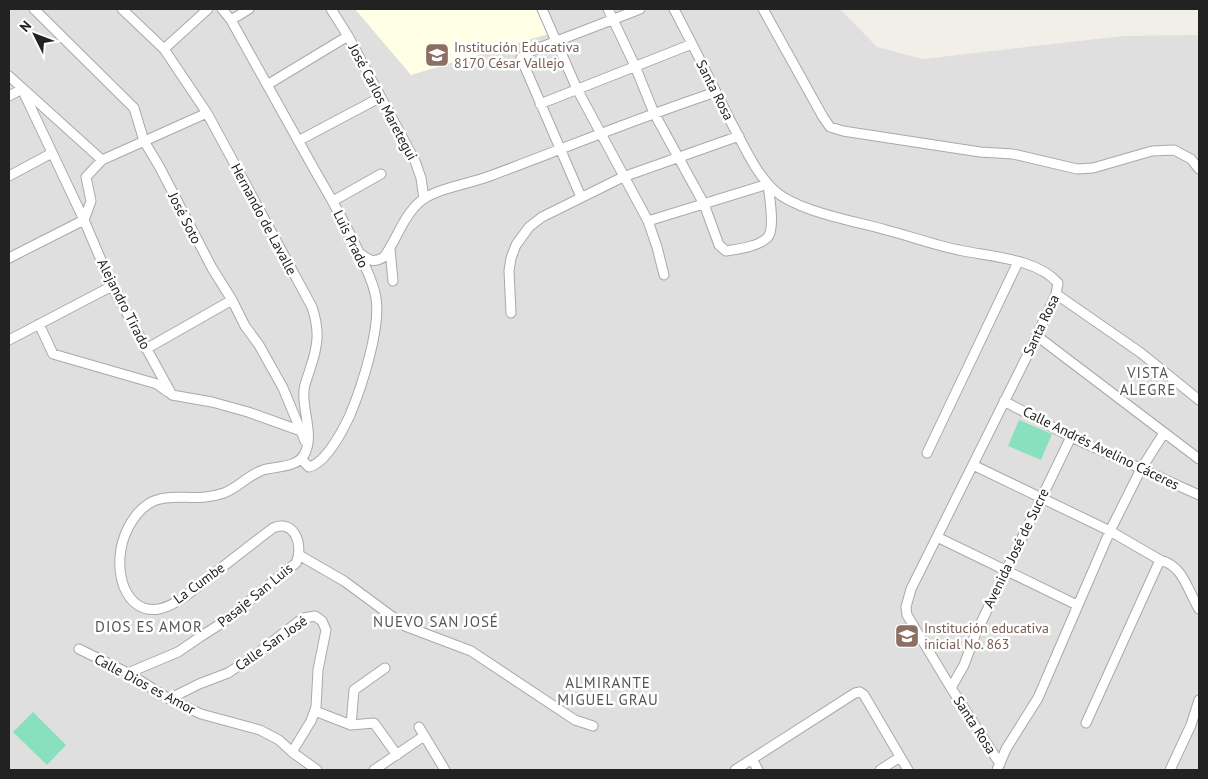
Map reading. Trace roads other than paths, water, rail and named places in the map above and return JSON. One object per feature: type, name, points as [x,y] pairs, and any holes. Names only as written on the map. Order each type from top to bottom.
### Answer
[{"type":"street","name":"José Soto","points":[[34,9],[134,108],[144,141],[159,166],[204,255],[283,388],[307,449]]},
{"type":"street","name":"Hernando de Lavalle","points":[[122,9],[164,49],[207,113],[312,307],[318,336],[304,390],[308,429],[307,449],[301,459]]},
{"type":"street","points":[[164,49],[208,9]]},
{"type":"street","name":"Luis Prado","points":[[222,9],[231,20],[332,201],[374,286],[376,300],[375,329],[354,404],[344,429],[331,448],[311,467],[301,459]]},
{"type":"street","points":[[231,20],[248,9]]},
{"type":"street","name":"José Carlos Maretegui","points":[[331,9],[348,36],[415,161],[421,178],[424,198]]},
{"type":"street","points":[[542,9],[577,89],[648,221],[664,275]]},
{"type":"street","points":[[608,9],[635,66],[654,113],[704,204],[719,245],[726,251],[754,245],[767,238],[772,223],[768,184],[704,204],[648,221]]},
{"type":"street","points":[[581,197],[521,58],[526,53],[612,18],[640,9]]},
{"type":"street","name":"Santa Rosa","points":[[674,9],[755,165],[768,184],[782,196],[818,212],[954,249],[1018,262],[1051,275],[1058,283],[1056,294],[1037,336],[911,589],[906,607],[907,616],[998,767]]},
{"type":"street","points":[[763,9],[822,118],[830,127],[843,131],[980,152],[1013,154],[1077,170],[1093,168],[1152,151],[1174,150],[1191,159],[1199,169]]},
{"type":"street","points":[[267,85],[348,36]]},
{"type":"street","points":[[540,104],[692,44]]},
{"type":"street","name":"Alejandro Tirado","points":[[9,76],[102,160]]},
{"type":"street","points":[[9,96],[22,89]]},
{"type":"street","name":"Alejandro Tirado","points":[[22,89],[84,220],[112,286],[172,396]]},
{"type":"street","points":[[359,253],[370,261],[378,261],[384,257],[410,213],[424,198],[478,181],[654,113],[716,92]]},
{"type":"street","points":[[298,141],[381,97]]},
{"type":"street","points":[[9,258],[84,220],[91,201],[86,177],[102,160],[207,113]]},
{"type":"street","points":[[511,313],[509,271],[511,258],[516,245],[529,227],[542,217],[623,177],[739,136]]},
{"type":"street","points":[[9,176],[52,153]]},
{"type":"street","points":[[332,201],[381,174]]},
{"type":"street","points":[[390,249],[393,281]]},
{"type":"street","points":[[927,453],[1018,262]]},
{"type":"street","points":[[9,340],[112,286]]},
{"type":"street","points":[[1056,294],[1141,353],[1199,400]]},
{"type":"street","points":[[146,349],[232,300]]},
{"type":"street","points":[[39,324],[53,354],[157,384],[172,396],[212,402],[248,412],[301,431]]},
{"type":"street","points":[[1037,336],[1199,459]]},
{"type":"street","name":"Calle Andrés Avelino Cáceres","points":[[1004,401],[1071,437],[1199,495]]},
{"type":"street","points":[[998,767],[1006,748],[1038,698],[1110,531],[1141,469],[1164,433]]},
{"type":"street","name":"Avenida José de Sucre","points":[[951,688],[964,665],[976,633],[1071,437]]},
{"type":"street","name":"La Cumbe","points":[[299,556],[299,543],[293,532],[285,526],[273,528],[177,601],[157,609],[141,608],[131,599],[124,585],[120,564],[122,546],[128,529],[138,514],[156,499],[171,496],[200,498],[218,495],[234,488],[255,473],[288,465],[301,459]]},
{"type":"street","points":[[973,465],[1110,531],[1160,560],[1168,562],[1180,573],[1199,609]]},
{"type":"street","points":[[937,537],[1077,605]]},
{"type":"street","points":[[299,556],[344,581],[406,626],[471,651],[575,720],[593,726]]},
{"type":"street","name":"Pasaje San Luis","points":[[128,673],[178,652],[225,621],[288,571],[296,563],[299,556]]},
{"type":"street","points":[[1086,722],[1160,560]]},
{"type":"street","name":"Calle San José","points":[[170,699],[199,684],[228,673],[304,618],[311,616],[322,621],[326,630],[318,670],[315,711]]},
{"type":"street","name":"Calle Dios es Amor","points":[[78,649],[128,673],[170,699],[201,714],[260,730],[279,740],[317,770]]},
{"type":"street","points":[[351,726],[354,690],[385,668]]},
{"type":"street","points":[[736,770],[854,692],[860,692],[864,695],[908,770]]},
{"type":"street","points":[[1170,770],[1184,741],[1199,700]]},
{"type":"street","points":[[292,752],[315,711],[351,726],[374,723],[397,755]]},
{"type":"street","points":[[419,726],[445,770]]},
{"type":"street","points":[[374,770],[424,736]]},
{"type":"street","points":[[880,770],[900,757]]},
{"type":"street","points":[[752,759],[758,770]]},
{"type":"place","name":"Institución Educativa 8170 César Vallejo","points":[[437,55]]},
{"type":"place","name":"Institución educativa inicial No. 863","points":[[907,636]]},
{"type":"district","name":"VISTA ALEGRE","points":[[1148,382]]},
{"type":"district","name":"NUEVO SAN JOSÉ","points":[[436,622]]},
{"type":"district","name":"DIOS ES AMOR","points":[[149,627]]},
{"type":"district","name":"ALMIRANTE MIGUEL GRAU","points":[[608,692]]}]
